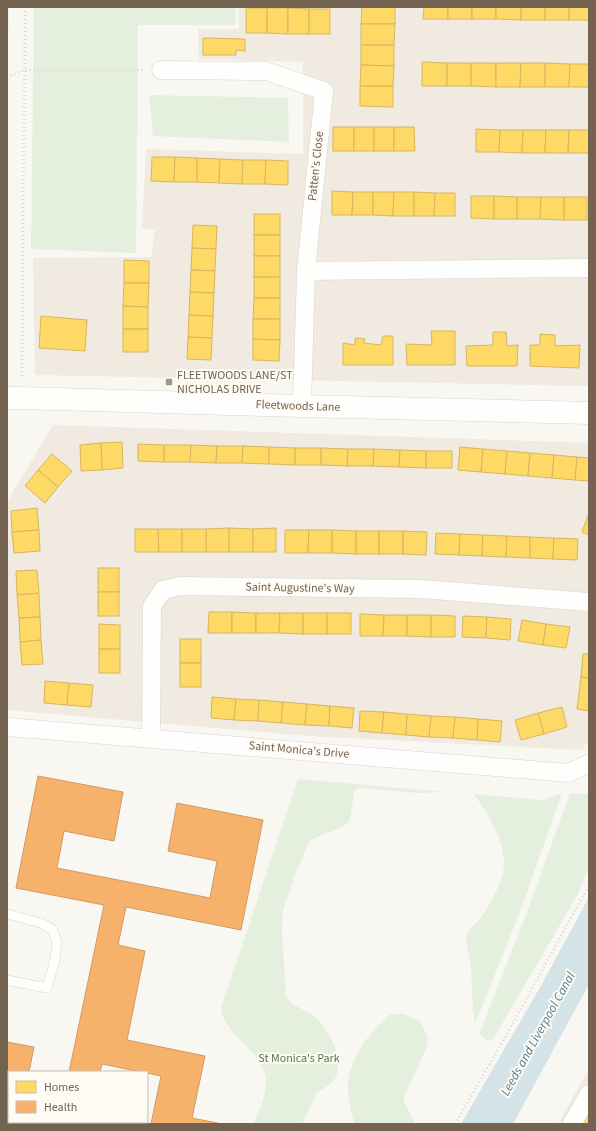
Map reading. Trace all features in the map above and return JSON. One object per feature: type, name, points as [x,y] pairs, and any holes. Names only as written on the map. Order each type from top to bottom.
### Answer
[{"type":"street","name":"Patten's Close","points":[[161,70],[266,71],[324,92],[306,271],[302,406]]},
{"type":"street","points":[[306,271],[589,268]]},
{"type":"street","name":"Fleetwoods Lane","points":[[14,398],[589,413]]},
{"type":"street","name":"Saint Augustine's Way","points":[[151,738],[152,606],[163,590],[180,586],[420,589],[589,602]]},
{"type":"street","name":"Saint Monica's Drive","points":[[7,727],[569,773],[589,763]]},
{"type":"street","points":[[572,1124],[589,1094]]},
{"type":"lane","points":[[7,914],[41,923],[52,929],[57,941],[56,960],[47,988],[7,980]]},
{"type":"path","points":[[14,398],[25,7]]},
{"type":"path","points":[[7,77],[24,70],[161,70]]},
{"type":"path","points":[[455,1124],[512,1025],[589,885]]},
{"type":"shaded area","points":[[239,7],[589,7],[589,386],[35,375],[33,258],[151,257],[155,230],[142,228],[146,149],[303,154],[303,62],[199,59],[198,29],[239,29]]},
{"type":"shaded area","points":[[53,425],[589,443],[589,739],[582,750],[308,736],[7,710],[7,502]]},
{"type":"shaded area","points":[[589,1069],[589,1124],[558,1124]]},
{"type":"green space","points":[[7,7],[9,7],[7,79]]},
{"type":"green space","points":[[34,7],[236,7],[235,25],[138,25],[136,253],[31,249]]},
{"type":"green space","points":[[149,95],[288,98],[289,142],[153,136]]},
{"type":"green space","name":"St Monica's Park","points":[[298,779],[444,792],[419,793],[358,788],[354,792],[350,821],[342,827],[310,840],[295,875],[283,910],[282,932],[286,996],[291,1003],[314,1016],[325,1028],[335,1047],[338,1071],[334,1081],[316,1094],[302,1124],[254,1124],[265,1091],[266,1080],[264,1071],[255,1056],[226,1023],[223,1018],[221,1008]]},
{"type":"green space","points":[[562,793],[522,906],[475,1024],[470,963],[466,938],[470,930],[483,915],[495,895],[504,870],[504,864],[498,836],[490,818],[474,794],[540,800]]},
{"type":"green space","points":[[570,793],[589,794],[589,866],[578,894],[492,1041],[486,1040],[479,1034],[528,910]]},
{"type":"green space","points":[[391,1014],[404,1014],[420,1021],[428,1037],[427,1047],[404,1096],[404,1102],[414,1122],[412,1124],[355,1124],[348,1092],[350,1072],[356,1055],[361,1047],[378,1026]]},
{"type":"water","name":"Leeds and Liverpool Canal","points":[[589,897],[589,984],[513,1124],[461,1124],[542,984]]},
{"type":"building: Homes","points":[[362,7],[395,7],[395,24],[361,24]]},
{"type":"building: Homes","points":[[424,7],[448,7],[448,19],[423,19]]},
{"type":"building: Homes","points":[[448,7],[472,7],[472,19],[448,19]]},
{"type":"building: Homes","points":[[472,7],[496,7],[496,19],[472,19]]},
{"type":"building: Homes","points":[[496,7],[521,7],[521,20],[496,19]]},
{"type":"building: Homes","points":[[521,7],[545,7],[545,20],[521,20]]},
{"type":"building: Homes","points":[[545,7],[569,7],[569,20],[545,20]]},
{"type":"building: Homes","points":[[569,7],[589,7],[589,20],[569,20]]},
{"type":"building: Homes","points":[[246,8],[267,8],[267,33],[246,33]]},
{"type":"building: Homes","points":[[267,8],[288,8],[288,34],[267,33]]},
{"type":"building: Homes","points":[[288,8],[309,9],[309,34],[288,34]]},
{"type":"building: Homes","points":[[309,9],[330,9],[330,34],[309,34]]},
{"type":"building: Homes","points":[[361,24],[395,24],[394,45],[361,45]]},
{"type":"building: Homes","points":[[203,38],[245,39],[245,51],[236,50],[236,55],[203,55]]},
{"type":"building: Homes","points":[[361,45],[394,45],[394,66],[361,65]]},
{"type":"building: Homes","points":[[422,62],[447,63],[447,86],[422,86]]},
{"type":"building: Homes","points":[[447,63],[471,63],[471,86],[447,86]]},
{"type":"building: Homes","points":[[471,63],[496,63],[496,87],[471,86]]},
{"type":"building: Homes","points":[[496,63],[521,63],[520,87],[496,87]]},
{"type":"building: Homes","points":[[521,63],[545,63],[545,87],[520,87]]},
{"type":"building: Homes","points":[[545,63],[570,64],[569,87],[545,87]]},
{"type":"building: Homes","points":[[570,64],[589,64],[589,87],[569,87]]},
{"type":"building: Homes","points":[[361,65],[394,66],[393,86],[360,86]]},
{"type":"building: Homes","points":[[360,86],[393,86],[393,107],[360,106]]},
{"type":"building: Homes","points":[[333,127],[354,127],[354,151],[333,151]]},
{"type":"building: Homes","points":[[354,127],[374,127],[374,151],[354,151]]},
{"type":"building: Homes","points":[[374,127],[394,127],[394,151],[374,151]]},
{"type":"building: Homes","points":[[394,127],[414,127],[415,151],[394,151]]},
{"type":"building: Homes","points":[[476,129],[500,130],[499,152],[476,152]]},
{"type":"building: Homes","points":[[500,130],[523,130],[522,153],[499,152]]},
{"type":"building: Homes","points":[[523,130],[546,130],[545,153],[522,153]]},
{"type":"building: Homes","points":[[546,130],[569,130],[568,153],[545,153]]},
{"type":"building: Homes","points":[[569,130],[589,130],[589,153],[568,153]]},
{"type":"building: Homes","points":[[152,157],[175,157],[174,182],[151,181]]},
{"type":"building: Homes","points":[[175,157],[197,158],[197,182],[174,182]]},
{"type":"building: Homes","points":[[197,158],[220,159],[219,183],[197,182]]},
{"type":"building: Homes","points":[[220,159],[243,160],[242,184],[219,183]]},
{"type":"building: Homes","points":[[243,160],[266,160],[265,184],[242,184]]},
{"type":"building: Homes","points":[[266,160],[288,161],[288,185],[265,184]]},
{"type":"building: Homes","points":[[332,191],[353,192],[352,215],[332,215]]},
{"type":"building: Homes","points":[[353,192],[373,192],[373,215],[352,215]]},
{"type":"building: Homes","points":[[373,192],[394,192],[393,216],[373,215]]},
{"type":"building: Homes","points":[[394,192],[414,192],[414,216],[393,216]]},
{"type":"building: Homes","points":[[414,192],[435,193],[434,216],[414,216]]},
{"type":"building: Homes","points":[[435,193],[455,193],[455,216],[434,216]]},
{"type":"building: Homes","points":[[471,196],[494,196],[494,219],[471,218]]},
{"type":"building: Homes","points":[[494,196],[517,197],[517,219],[494,219]]},
{"type":"building: Homes","points":[[517,197],[541,197],[540,219],[517,219]]},
{"type":"building: Homes","points":[[541,197],[564,197],[564,220],[540,219]]},
{"type":"building: Homes","points":[[564,197],[587,197],[587,220],[564,220]]},
{"type":"building: Homes","points":[[254,214],[280,214],[280,235],[254,235]]},
{"type":"building: Homes","points":[[193,225],[217,226],[216,249],[192,248]]},
{"type":"building: Homes","points":[[254,235],[280,235],[280,256],[254,256]]},
{"type":"building: Homes","points":[[192,248],[216,249],[215,271],[191,270]]},
{"type":"building: Homes","points":[[254,256],[280,256],[280,277],[254,277]]},
{"type":"building: Homes","points":[[124,260],[149,261],[149,283],[124,283]]},
{"type":"building: Homes","points":[[191,270],[215,271],[214,293],[190,292]]},
{"type":"building: Homes","points":[[254,277],[280,277],[280,298],[254,298]]},
{"type":"building: Homes","points":[[124,283],[149,283],[148,307],[123,306]]},
{"type":"building: Homes","points":[[190,292],[214,293],[213,316],[189,315]]},
{"type":"building: Homes","points":[[254,298],[280,298],[280,319],[253,319]]},
{"type":"building: Homes","points":[[123,306],[148,307],[148,329],[123,329]]},
{"type":"building: Homes","points":[[189,315],[213,316],[212,338],[188,337]]},
{"type":"building: Homes","points":[[41,316],[87,320],[85,351],[39,348]]},
{"type":"building: Homes","points":[[253,319],[280,319],[280,340],[253,339]]},
{"type":"building: Homes","points":[[123,329],[148,329],[148,352],[123,352]]},
{"type":"building: Homes","points":[[431,331],[455,331],[455,365],[407,365],[406,344],[432,345]]},
{"type":"building: Homes","points":[[493,332],[506,332],[507,346],[518,345],[517,366],[467,366],[466,346],[493,345]]},
{"type":"building: Homes","points":[[540,334],[555,335],[555,346],[580,345],[579,368],[530,366],[530,345],[540,345]]},
{"type":"building: Homes","points":[[383,336],[393,336],[393,365],[343,365],[343,343],[355,345],[355,338],[365,339],[364,343],[381,345]]},
{"type":"building: Homes","points":[[188,337],[212,338],[211,360],[187,359]]},
{"type":"building: Homes","points":[[253,339],[280,340],[279,361],[253,360]]},
{"type":"building: Homes","points":[[122,442],[123,468],[102,470],[101,443]]},
{"type":"building: Homes","points":[[101,443],[102,470],[81,471],[80,445]]},
{"type":"building: Homes","points":[[138,444],[164,445],[164,462],[138,461]]},
{"type":"building: Homes","points":[[164,445],[191,445],[190,462],[164,462]]},
{"type":"building: Homes","points":[[191,445],[217,446],[216,463],[190,462]]},
{"type":"building: Homes","points":[[217,446],[243,446],[242,463],[216,463]]},
{"type":"building: Homes","points":[[243,446],[269,447],[269,464],[242,463]]},
{"type":"building: Homes","points":[[269,447],[295,448],[295,465],[269,464]]},
{"type":"building: Homes","points":[[460,447],[483,449],[481,472],[458,470]]},
{"type":"building: Homes","points":[[295,448],[321,448],[321,465],[295,465]]},
{"type":"building: Homes","points":[[321,448],[348,449],[347,466],[321,465]]},
{"type":"building: Homes","points":[[348,449],[374,449],[373,466],[347,466]]},
{"type":"building: Homes","points":[[374,449],[400,450],[399,467],[373,466]]},
{"type":"building: Homes","points":[[483,449],[507,451],[505,474],[481,472]]},
{"type":"building: Homes","points":[[400,450],[426,451],[426,468],[399,467]]},
{"type":"building: Homes","points":[[426,451],[452,451],[452,468],[426,468]]},
{"type":"building: Homes","points":[[507,451],[530,453],[528,476],[505,474]]},
{"type":"building: Homes","points":[[530,453],[554,455],[552,478],[528,476]]},
{"type":"building: Homes","points":[[52,454],[72,471],[58,487],[38,470]]},
{"type":"building: Homes","points":[[554,455],[577,457],[575,480],[552,478]]},
{"type":"building: Homes","points":[[577,457],[589,458],[589,481],[575,480]]},
{"type":"building: Homes","points":[[38,470],[58,487],[45,503],[25,486]]},
{"type":"building: Homes","points":[[37,508],[39,530],[12,532],[11,511]]},
{"type":"building: Homes","points":[[589,513],[589,535],[582,532]]},
{"type":"building: Homes","points":[[229,528],[253,529],[253,552],[229,552]]},
{"type":"building: Homes","points":[[229,528],[229,552],[206,552],[206,529]]},
{"type":"building: Homes","points":[[276,528],[276,552],[253,552],[253,529]]},
{"type":"building: Homes","points":[[135,529],[158,529],[159,552],[135,552]]},
{"type":"building: Homes","points":[[158,529],[182,529],[182,552],[159,552]]},
{"type":"building: Homes","points":[[182,529],[206,529],[206,552],[182,552]]},
{"type":"building: Homes","points":[[39,530],[40,551],[14,553],[12,532]]},
{"type":"building: Homes","points":[[285,530],[309,530],[308,553],[285,553]]},
{"type":"building: Homes","points":[[309,530],[332,530],[332,553],[308,553]]},
{"type":"building: Homes","points":[[332,530],[356,531],[356,554],[332,553]]},
{"type":"building: Homes","points":[[356,531],[379,531],[379,554],[356,554]]},
{"type":"building: Homes","points":[[379,531],[403,531],[403,554],[379,554]]},
{"type":"building: Homes","points":[[403,531],[427,532],[426,555],[403,554]]},
{"type":"building: Homes","points":[[436,533],[460,534],[459,555],[435,554]]},
{"type":"building: Homes","points":[[460,534],[483,535],[482,556],[459,555]]},
{"type":"building: Homes","points":[[483,535],[507,536],[506,557],[482,556]]},
{"type":"building: Homes","points":[[507,536],[530,537],[530,558],[506,557]]},
{"type":"building: Homes","points":[[530,537],[554,538],[553,559],[530,558]]},
{"type":"building: Homes","points":[[554,538],[578,539],[577,560],[553,559]]},
{"type":"building: Homes","points":[[98,568],[119,568],[119,592],[98,592]]},
{"type":"building: Homes","points":[[37,570],[39,593],[17,595],[16,571]]},
{"type":"building: Homes","points":[[98,592],[119,592],[119,616],[98,616]]},
{"type":"building: Homes","points":[[39,593],[40,617],[19,618],[17,595]]},
{"type":"building: Homes","points":[[209,612],[232,612],[232,633],[208,633]]},
{"type":"building: Homes","points":[[232,612],[256,613],[256,633],[232,633]]},
{"type":"building: Homes","points":[[256,613],[280,613],[279,633],[256,633]]},
{"type":"building: Homes","points":[[280,613],[303,613],[303,634],[279,633]]},
{"type":"building: Homes","points":[[303,613],[327,613],[327,634],[303,634]]},
{"type":"building: Homes","points":[[327,613],[351,613],[351,634],[327,634]]},
{"type":"building: Homes","points":[[360,614],[384,615],[383,636],[360,636]]},
{"type":"building: Homes","points":[[384,615],[407,615],[407,636],[383,636]]},
{"type":"building: Homes","points":[[407,615],[431,615],[431,637],[407,636]]},
{"type":"building: Homes","points":[[431,615],[455,616],[455,637],[431,637]]},
{"type":"building: Homes","points":[[463,616],[487,617],[486,638],[462,637]]},
{"type":"building: Homes","points":[[40,617],[41,640],[20,642],[19,618]]},
{"type":"building: Homes","points":[[487,617],[511,619],[510,640],[486,638]]},
{"type":"building: Homes","points":[[522,620],[546,624],[543,645],[518,641]]},
{"type":"building: Homes","points":[[99,624],[120,625],[120,649],[99,649]]},
{"type":"building: Homes","points":[[546,624],[570,627],[566,648],[543,645]]},
{"type":"building: Homes","points":[[180,639],[201,639],[201,663],[180,663]]},
{"type":"building: Homes","points":[[41,640],[43,664],[22,665],[20,642]]},
{"type":"building: Homes","points":[[99,649],[120,649],[120,673],[99,673]]},
{"type":"building: Homes","points":[[583,654],[589,654],[589,678],[581,677]]},
{"type":"building: Homes","points":[[180,663],[201,663],[201,687],[180,687]]},
{"type":"building: Homes","points":[[581,677],[589,678],[589,711],[577,709]]},
{"type":"building: Homes","points":[[45,681],[69,683],[67,705],[44,703]]},
{"type":"building: Homes","points":[[69,683],[93,685],[91,707],[67,705]]},
{"type":"building: Homes","points":[[212,697],[236,699],[234,720],[211,718]]},
{"type":"building: Homes","points":[[236,699],[259,700],[258,721],[234,720]]},
{"type":"building: Homes","points":[[259,700],[283,702],[281,723],[258,721]]},
{"type":"building: Homes","points":[[283,702],[307,704],[305,725],[281,723]]},
{"type":"building: Homes","points":[[307,704],[330,706],[329,726],[305,725]]},
{"type":"building: Homes","points":[[330,706],[354,708],[352,728],[329,726]]},
{"type":"building: Homes","points":[[562,707],[567,727],[544,734],[538,713]]},
{"type":"building: Homes","points":[[360,711],[384,712],[382,733],[359,731]]},
{"type":"building: Homes","points":[[384,712],[407,714],[406,735],[382,733]]},
{"type":"building: Homes","points":[[538,713],[544,734],[521,740],[515,720]]},
{"type":"building: Homes","points":[[407,714],[431,716],[429,737],[406,735]]},
{"type":"building: Homes","points":[[431,716],[455,717],[453,738],[429,737]]},
{"type":"building: Homes","points":[[455,717],[478,719],[477,740],[453,738]]},
{"type":"building: Homes","points":[[478,719],[502,721],[500,742],[477,740]]},
{"type":"building: Homes","points":[[589,1102],[589,1124],[577,1124]]},
{"type":"building: Health","points":[[38,776],[123,792],[114,841],[64,831],[57,868],[210,898],[217,861],[168,851],[177,803],[263,820],[241,930],[126,907],[118,945],[145,951],[127,1040],[205,1056],[192,1118],[222,1124],[151,1124],[161,1076],[148,1073],[148,1071],[136,1071],[102,1064],[100,1071],[69,1071],[104,905],[16,888]]},
{"type":"building: Health","points":[[7,1042],[34,1047],[29,1071],[8,1071],[8,1123],[89,1123],[89,1124],[7,1124]]},
{"type":"place","name":"FLEETWOODS LANE/ST NICHOLAS DRIVE","points":[[169,382]]}]
